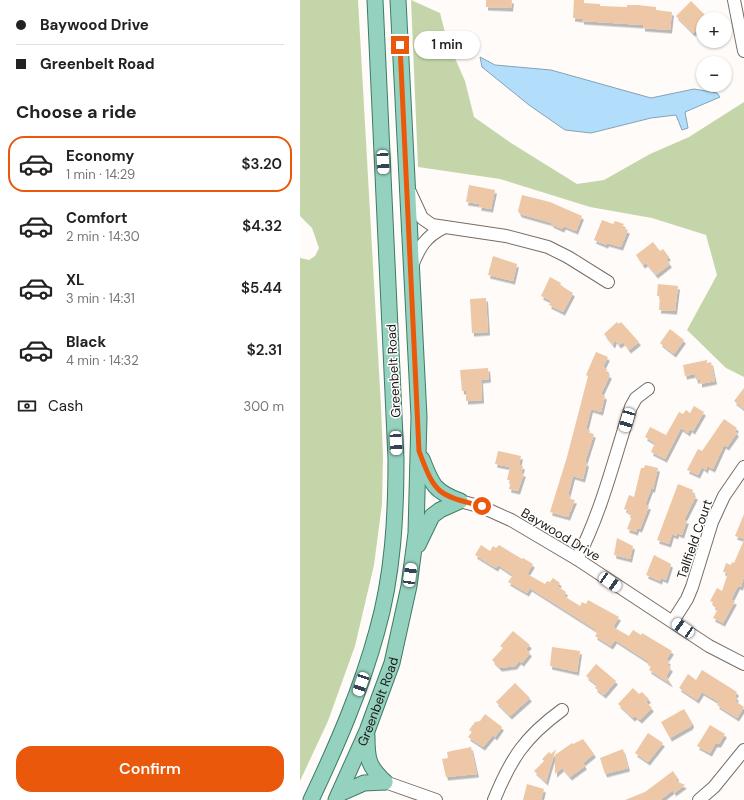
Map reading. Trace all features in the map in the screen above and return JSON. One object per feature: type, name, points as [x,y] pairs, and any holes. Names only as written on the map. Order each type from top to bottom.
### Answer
[{"type":"main road","name":"Greenbelt Road","points":[[311,800],[350,714],[378,629],[390,562],[396,506],[396,459],[375,0]]},
{"type":"main road","name":"Greenbelt Road","points":[[338,797],[367,731],[383,689],[399,638],[416,533],[419,451],[412,268],[398,0]]},
{"type":"main road","points":[[389,293],[413,292]]},
{"type":"main road","points":[[419,451],[435,487],[444,495],[460,502]]},
{"type":"main road","points":[[413,553],[432,516],[440,510],[460,502]]},
{"type":"main road","points":[[367,731],[368,762],[374,772],[385,782]]},
{"type":"main road","points":[[338,797],[364,783],[385,782]]},
{"type":"street","points":[[734,0],[744,51]]},
{"type":"street","points":[[407,185],[414,204],[422,218],[432,225],[443,228],[506,236],[548,247],[568,257],[608,282]]},
{"type":"street","points":[[412,268],[421,244],[432,233],[443,228]]},
{"type":"street","points":[[577,559],[590,534],[605,495],[631,407],[636,398],[648,389]]},
{"type":"street","name":"Tallfield Court","points":[[673,621],[692,588],[718,510],[744,467]]},
{"type":"street","name":"Baywood Drive","points":[[460,502],[482,506],[577,559],[709,646],[744,664]]},
{"type":"street","points":[[494,800],[506,772],[519,749],[542,724],[562,710]]},
{"type":"street","points":[[699,800],[714,788],[744,750]]},
{"type":"street","points":[[385,782],[436,800]]},
{"type":"green space","points":[[300,0],[358,0],[383,457],[382,504],[374,565],[355,646],[328,721],[300,781],[300,258],[309,260],[315,256],[319,248],[312,228],[300,216]]},
{"type":"green space","points":[[411,0],[440,13],[447,40],[465,81],[474,117],[511,143],[577,184],[604,180],[650,154],[689,137],[744,102],[744,377],[726,368],[687,330],[717,275],[706,235],[652,218],[590,207],[500,179],[418,167]]},
{"type":"water","points":[[480,57],[495,65],[551,70],[651,98],[694,89],[696,89],[696,92],[717,93],[720,97],[685,112],[688,128],[682,130],[676,115],[651,118],[591,133],[565,130],[529,105],[482,67]]},
{"type":"building","points":[[486,0],[512,0],[511,8],[486,7]]},
{"type":"building","points":[[574,0],[584,0],[584,3],[600,4],[600,6],[627,7],[627,5],[637,5],[656,7],[656,10],[672,12],[670,30],[643,28],[643,25],[582,21],[582,19],[573,18]]},
{"type":"building","points":[[691,1],[702,12],[696,12],[696,31],[693,33],[676,16]]},
{"type":"building","points":[[469,185],[495,190],[491,209],[479,207],[480,204],[466,202]]},
{"type":"building","points":[[522,195],[550,202],[582,216],[576,231],[564,226],[562,229],[551,224],[552,223],[520,214],[518,211]]},
{"type":"building","points":[[602,220],[613,224],[615,221],[624,224],[622,228],[628,230],[621,247],[607,243],[606,245],[594,240]]},
{"type":"building","points":[[653,242],[660,251],[663,249],[669,257],[666,259],[670,264],[656,275],[646,263],[643,265],[636,255]]},
{"type":"building","points":[[493,256],[517,264],[513,281],[488,275]]},
{"type":"building","points":[[550,277],[561,283],[560,285],[573,293],[563,312],[549,305],[551,301],[541,296]]},
{"type":"building","points":[[658,284],[678,286],[675,311],[659,310],[660,296],[657,296]]},
{"type":"building","points":[[486,298],[488,332],[472,333],[470,299]]},
{"type":"building","points":[[617,322],[619,324],[621,322],[639,342],[629,350],[623,342],[619,345],[615,340],[613,345],[604,334]]},
{"type":"building","points":[[670,329],[684,340],[674,354],[660,343]]},
{"type":"building","points":[[596,352],[608,357],[603,367],[607,369],[606,373],[610,375],[601,394],[605,396],[601,412],[591,409],[586,429],[590,430],[589,433],[594,434],[585,462],[587,463],[583,479],[573,476],[568,495],[570,496],[569,499],[575,500],[568,517],[550,512],[567,457],[588,376],[586,375]]},
{"type":"building","points":[[707,360],[707,363],[711,362],[715,381],[700,384],[700,379],[696,380],[695,374],[685,376],[683,365]]},
{"type":"building","points":[[488,368],[489,379],[481,380],[482,400],[466,401],[466,391],[462,391],[460,370]]},
{"type":"building","points":[[744,388],[744,409],[734,401]]},
{"type":"building","points":[[694,406],[704,412],[693,431],[690,429],[688,433],[681,428],[665,459],[651,452],[655,443],[645,437],[650,427],[666,435],[679,412],[683,414],[686,410],[690,413]]},
{"type":"building","points":[[724,419],[737,428],[735,431],[737,433],[727,447],[724,445],[713,469],[707,466],[706,470],[702,467],[698,475],[687,470],[698,449],[702,451]]},
{"type":"building","points":[[498,451],[521,456],[519,465],[523,466],[521,473],[524,473],[518,491],[509,489],[511,480],[507,480],[510,467],[495,464]]},
{"type":"building","points":[[645,465],[658,468],[653,489],[651,489],[645,505],[649,506],[640,529],[637,528],[636,532],[627,529],[632,516],[628,514],[629,511],[624,509],[629,495],[634,497],[641,468],[644,468]]},
{"type":"building","points":[[678,484],[693,490],[692,494],[696,496],[684,520],[687,520],[682,535],[677,533],[676,536],[672,534],[669,544],[657,540]]},
{"type":"building","points":[[744,514],[744,539],[735,536]]},
{"type":"building","points":[[617,538],[633,546],[630,559],[614,555]]},
{"type":"building","points":[[744,540],[744,576],[741,587],[738,586],[731,600],[735,601],[723,623],[713,618],[718,609],[713,606],[714,603],[710,601],[717,588],[722,591],[728,573],[723,572],[726,563],[731,565],[732,562],[734,563]]},
{"type":"building","points":[[481,545],[490,551],[493,546],[496,548],[499,545],[522,559],[523,558],[533,564],[527,574],[545,584],[547,581],[550,582],[553,578],[560,583],[557,586],[566,592],[564,596],[580,606],[582,602],[586,604],[588,600],[619,617],[613,627],[629,636],[633,630],[641,635],[642,633],[672,651],[666,660],[669,661],[667,665],[671,668],[666,676],[671,684],[649,670],[651,667],[648,665],[649,662],[615,640],[611,646],[595,636],[597,633],[595,632],[596,630],[530,588],[527,593],[508,582],[513,575],[498,565],[496,568],[475,555]]},
{"type":"building","points":[[654,555],[671,564],[666,580],[661,578],[660,581],[646,575]]},
{"type":"building","points":[[513,631],[530,645],[526,649],[530,653],[522,663],[519,661],[515,666],[500,668],[492,660],[503,648],[500,646]]},
{"type":"building","points":[[552,647],[580,651],[577,672],[550,666]]},
{"type":"building","points":[[596,664],[616,681],[604,695],[595,688],[597,685],[586,676]]},
{"type":"building","points":[[702,670],[737,692],[735,696],[737,698],[735,701],[744,707],[737,718],[717,705],[719,702],[702,692],[697,700],[679,688],[688,674],[696,680]]},
{"type":"building","points":[[515,683],[530,698],[510,716],[496,702]]},
{"type":"building","points":[[633,688],[639,694],[642,692],[649,699],[646,702],[652,708],[640,720],[635,716],[633,718],[618,704]]},
{"type":"building","points":[[684,709],[692,723],[691,726],[670,738],[661,722]]},
{"type":"building","points":[[485,714],[502,727],[495,737],[493,735],[483,747],[468,737],[472,732],[469,730],[475,722],[480,721]]},
{"type":"building","points":[[710,725],[725,734],[719,744],[715,744],[710,753],[697,746]]},
{"type":"building","points":[[648,733],[663,743],[648,762],[635,753]]},
{"type":"building","points":[[583,739],[594,754],[583,763],[585,766],[570,777],[562,768],[555,774],[555,755],[572,743],[573,744]]},
{"type":"building","points":[[471,747],[477,774],[446,777],[442,759],[448,758],[447,752]]},
{"type":"building","points":[[556,749],[546,782],[534,771],[544,761],[542,759],[549,752],[551,754]]},
{"type":"building","points":[[623,749],[628,768],[605,774],[600,758]]},
{"type":"building","points":[[673,771],[677,777],[676,781],[685,785],[674,793],[673,790],[660,800],[625,800],[645,792]]},
{"type":"building","points":[[527,784],[544,789],[541,800],[523,800]]},
{"type":"route","points":[[400,45],[418,402],[419,451],[435,487],[444,495],[460,502],[482,506]]}]
